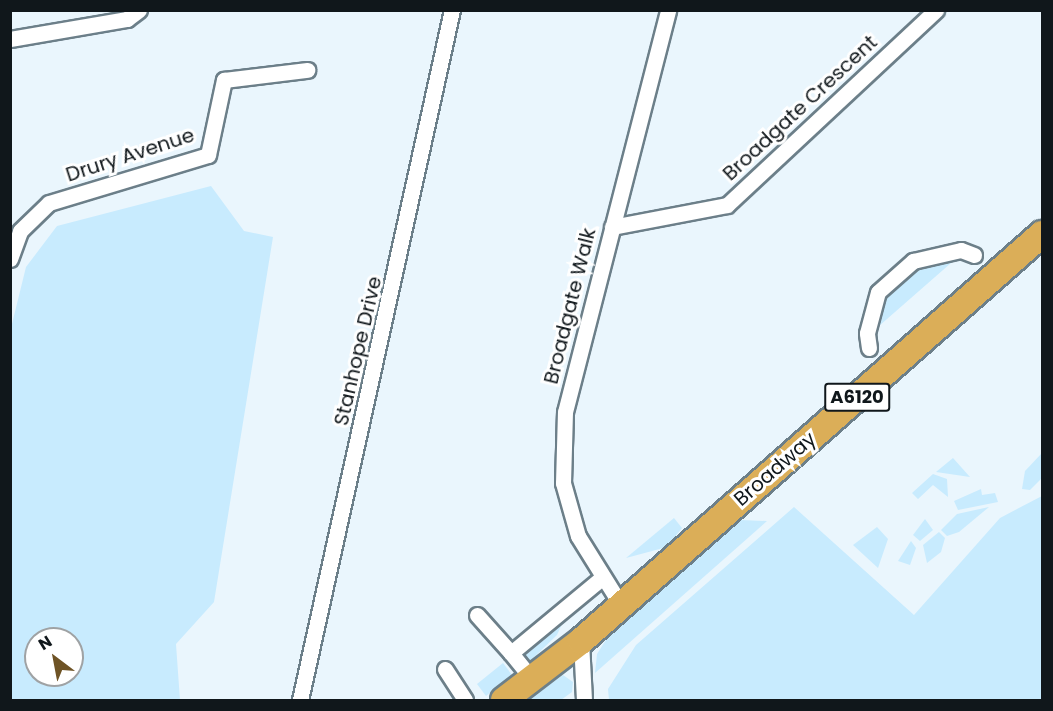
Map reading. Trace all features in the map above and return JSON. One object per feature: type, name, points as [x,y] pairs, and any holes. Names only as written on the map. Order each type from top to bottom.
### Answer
[{"type":"highway","name":"Broadway","points":[[504,700],[581,641],[1042,234]]},
{"type":"street","points":[[10,39],[127,19],[139,10]]},
{"type":"street","name":"Stanhope Drive","points":[[300,700],[452,10]]},
{"type":"street","name":"Broadgate Walk","points":[[621,605],[578,536],[563,483],[564,424],[668,10]]},
{"type":"street","name":"Broadgate Crescent","points":[[612,227],[728,205],[936,10]]},
{"type":"street","name":"Drury Avenue","points":[[10,259],[20,231],[49,203],[208,155],[224,80],[307,70]]},
{"type":"street","points":[[869,348],[867,333],[878,292],[913,261],[960,250],[974,255]]},
{"type":"street","points":[[511,653],[603,577]]},
{"type":"street","points":[[477,615],[532,679]]},
{"type":"street","points":[[581,641],[584,700]]},
{"type":"street","points":[[445,669],[465,700]]},
{"type":"shaded area","points":[[211,186],[244,231],[273,237],[214,602],[176,644],[180,700],[11,700],[10,332],[26,267],[57,226]]},
{"type":"shaded area","points":[[959,256],[871,333],[882,292],[908,280],[910,268]]},
{"type":"shaded area","points":[[1042,453],[1042,478],[1030,490],[1022,489],[1025,471]]},
{"type":"shaded area","points":[[953,458],[970,477],[936,472]]},
{"type":"shaded area","points":[[933,474],[947,479],[948,497],[933,485],[918,499],[912,493]]},
{"type":"shaded area","points":[[981,489],[982,495],[995,493],[998,502],[958,510],[954,501]]},
{"type":"shaded area","points":[[1042,496],[1042,700],[609,700],[608,689],[636,645],[794,507],[914,615],[1000,518]]},
{"type":"shaded area","points":[[989,507],[959,532],[947,536],[941,530],[957,514]]},
{"type":"shaded area","points":[[674,518],[682,528],[667,547],[626,558]]},
{"type":"shaded area","points":[[925,519],[933,530],[920,541],[913,535]]},
{"type":"shaded area","points":[[741,520],[767,521],[595,673],[597,654],[616,624]]},
{"type":"shaded area","points":[[877,527],[888,539],[878,568],[853,545]]},
{"type":"shaded area","points":[[939,532],[945,538],[941,552],[927,563],[923,545]]},
{"type":"shaded area","points":[[911,541],[916,548],[910,565],[898,561]]},
{"type":"shaded area","points":[[570,606],[557,635],[529,662],[518,648]]},
{"type":"shaded area","points":[[503,663],[512,675],[486,696],[477,684]]},
{"type":"shaded area","points":[[563,675],[573,682],[572,692],[561,700],[528,700]]}]
